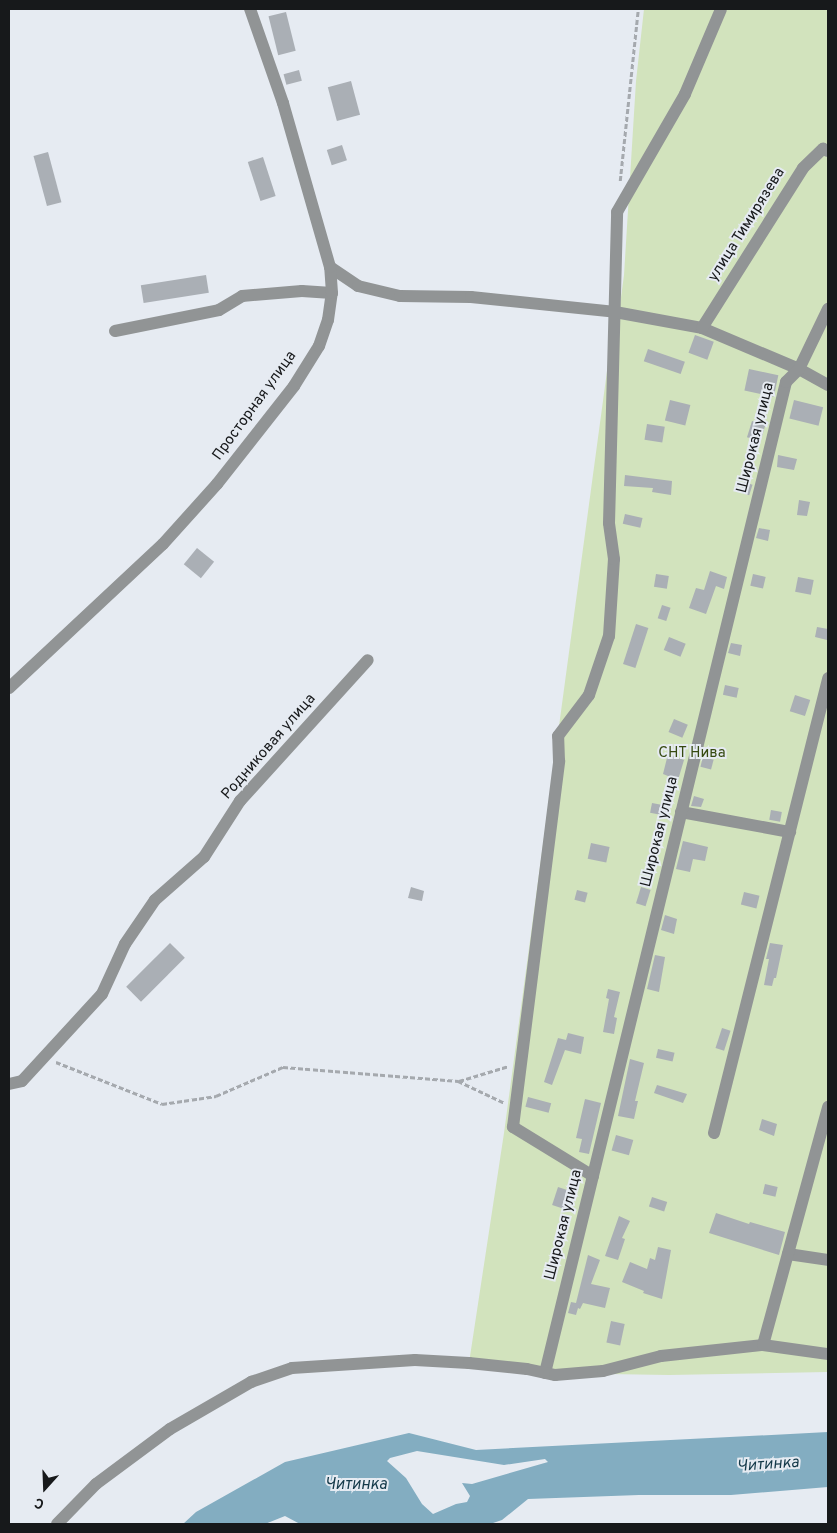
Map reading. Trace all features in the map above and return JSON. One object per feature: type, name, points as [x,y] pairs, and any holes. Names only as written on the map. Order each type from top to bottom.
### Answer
[{"type":"street","name":"Просторная улица","points":[[9,688],[163,544],[217,484],[294,386],[319,346],[328,320],[332,293],[330,267],[283,103],[250,9]]},
{"type":"street","points":[[593,1176],[513,1126],[559,761],[558,736],[589,694],[609,636],[614,559],[610,523],[616,212],[685,94],[721,9]]},
{"type":"street","points":[[826,150],[828,136]]},
{"type":"street","name":"улица Тимирязева","points":[[702,328],[803,168],[826,150]]},
{"type":"street","points":[[330,267],[358,286],[400,296],[471,297],[615,312],[702,328],[800,369],[828,385]]},
{"type":"street","points":[[115,332],[219,310],[242,296],[302,291],[332,293]]},
{"type":"street","name":"Широкая улица","points":[[545,1373],[786,382],[800,369],[828,309]]},
{"type":"street","name":"Родниковая улица","points":[[9,1084],[22,1081],[102,994],[125,944],[155,900],[204,857],[240,801],[368,660]]},
{"type":"street","points":[[714,1133],[828,678]]},
{"type":"street","points":[[681,812],[790,832]]},
{"type":"street","points":[[763,1345],[828,1107]]},
{"type":"street","points":[[788,1254],[828,1260]]},
{"type":"street","points":[[57,1524],[96,1484],[170,1429],[251,1382],[292,1368],[415,1360],[469,1362],[555,1375],[603,1371],[661,1356],[763,1345],[828,1354]]},
{"type":"path","points":[[619,185],[638,9]]},
{"type":"path","points":[[42,1059],[69,1066],[162,1104],[216,1096],[283,1067],[458,1081],[516,1107]]},
{"type":"path","points":[[458,1081],[521,1063]]},
{"type":"green space","name":"СНТ Нива","points":[[644,9],[828,9],[828,1372],[669,1375],[545,1373],[469,1363],[504,1133],[615,312],[619,312],[624,275],[636,81]]},
{"type":"water","name":"Читинка","points":[[828,1432],[828,1487],[731,1495],[639,1495],[528,1499],[502,1520],[490,1524],[300,1524],[285,1516],[265,1524],[183,1524],[196,1512],[285,1462],[409,1433],[476,1450]],"holes":[[[417,1451],[504,1465],[545,1459],[548,1462],[472,1484],[462,1483],[470,1496],[467,1502],[456,1504],[433,1514],[422,1504],[406,1478],[387,1461],[390,1458]]]},
{"type":"building","points":[[286,12],[296,51],[278,55],[269,16]]},
{"type":"building","points":[[299,70],[302,81],[286,85],[284,74]]},
{"type":"building","points":[[351,81],[360,115],[337,121],[328,87]]},
{"type":"building","points":[[342,145],[347,160],[332,165],[327,150]]},
{"type":"building","points":[[48,152],[61,202],[47,206],[34,156]]},
{"type":"building","points":[[263,157],[276,196],[260,201],[248,162]]},
{"type":"building","points":[[206,275],[209,293],[144,303],[141,285]]},
{"type":"building","points":[[695,335],[714,342],[707,360],[689,353]]},
{"type":"building","points":[[648,349],[685,362],[681,374],[644,361]]},
{"type":"building","points":[[749,369],[778,375],[774,397],[744,391]]},
{"type":"building","points":[[670,400],[690,405],[685,425],[665,420]]},
{"type":"building","points":[[794,400],[823,407],[819,426],[789,418]]},
{"type":"building","points":[[752,421],[765,425],[760,441],[747,437]]},
{"type":"building","points":[[647,424],[665,427],[662,443],[644,440]]},
{"type":"building","points":[[778,455],[797,459],[794,470],[777,467]]},
{"type":"building","points":[[625,475],[672,481],[671,495],[652,492],[653,488],[624,486]]},
{"type":"building","points":[[744,482],[753,485],[749,495],[741,492]]},
{"type":"building","points":[[799,500],[810,502],[807,516],[797,515]]},
{"type":"building","points":[[625,514],[643,518],[640,528],[623,524]]},
{"type":"building","points":[[759,528],[770,530],[768,541],[756,538]]},
{"type":"building","points":[[197,548],[214,562],[201,578],[184,564]]},
{"type":"building","points":[[710,571],[727,577],[724,589],[716,586],[706,614],[689,608],[696,588],[704,590]]},
{"type":"building","points":[[656,574],[669,576],[667,589],[654,587]]},
{"type":"building","points":[[753,574],[766,577],[763,589],[750,586]]},
{"type":"building","points":[[798,577],[814,580],[811,595],[795,592]]},
{"type":"building","points":[[662,605],[671,608],[666,621],[658,618]]},
{"type":"building","points":[[636,624],[648,628],[635,668],[623,664]]},
{"type":"building","points":[[817,627],[828,629],[827,640],[815,637]]},
{"type":"building","points":[[669,637],[686,644],[680,657],[664,650]]},
{"type":"building","points":[[731,643],[742,645],[740,656],[728,653]]},
{"type":"building","points":[[725,685],[739,688],[737,698],[723,695]]},
{"type":"building","points":[[795,695],[810,700],[805,716],[790,711]]},
{"type":"building","points":[[674,719],[688,725],[682,738],[669,732]]},
{"type":"building","points":[[668,754],[684,760],[678,780],[663,774]]},
{"type":"building","points":[[703,757],[714,760],[711,770],[700,767]]},
{"type":"building","points":[[694,796],[704,799],[701,807],[691,806]]},
{"type":"building","points":[[652,803],[668,806],[666,816],[650,813]]},
{"type":"building","points":[[771,810],[782,812],[780,822],[769,820]]},
{"type":"building","points":[[683,841],[708,847],[705,861],[693,859],[690,872],[676,869]]},
{"type":"building","points":[[591,843],[610,847],[606,863],[588,859]]},
{"type":"building","points":[[411,887],[424,891],[422,901],[408,898]]},
{"type":"building","points":[[641,887],[651,890],[646,906],[636,903]]},
{"type":"building","points":[[577,890],[588,893],[585,903],[574,900]]},
{"type":"building","points":[[744,892],[760,896],[756,908],[741,905]]},
{"type":"building","points":[[665,915],[677,919],[674,934],[661,930]]},
{"type":"building","points":[[170,943],[185,958],[141,1002],[126,987]]},
{"type":"building","points":[[770,943],[783,945],[776,978],[774,978],[772,986],[764,985],[769,959],[766,959]]},
{"type":"building","points":[[655,955],[665,957],[659,992],[647,989]]},
{"type":"building","points":[[608,989],[620,992],[614,1017],[617,1018],[614,1034],[603,1032],[609,999],[606,998]]},
{"type":"building","points":[[722,1028],[731,1031],[724,1051],[716,1048]]},
{"type":"building","points":[[568,1033],[584,1037],[581,1054],[565,1050],[552,1085],[544,1082],[558,1038],[566,1040]]},
{"type":"building","points":[[658,1049],[675,1053],[673,1062],[656,1058]]},
{"type":"building","points":[[630,1059],[644,1063],[635,1101],[638,1101],[634,1119],[618,1116]]},
{"type":"building","points":[[657,1085],[687,1094],[683,1103],[654,1093]]},
{"type":"building","points":[[528,1097],[551,1103],[549,1113],[525,1107]]},
{"type":"building","points":[[585,1099],[601,1103],[589,1154],[579,1152],[582,1139],[576,1138]]},
{"type":"building","points":[[762,1119],[777,1124],[774,1136],[759,1130]]},
{"type":"building","points":[[616,1135],[633,1140],[629,1155],[612,1150]]},
{"type":"building","points":[[765,1184],[778,1187],[775,1197],[763,1194]]},
{"type":"building","points":[[558,1187],[573,1192],[567,1210],[552,1205]]},
{"type":"building","points":[[652,1197],[667,1202],[664,1211],[649,1207]]},
{"type":"building","points":[[716,1213],[749,1224],[750,1222],[785,1232],[779,1255],[709,1233]]},
{"type":"building","points":[[619,1216],[630,1221],[622,1238],[625,1239],[618,1260],[605,1256]]},
{"type":"building","points":[[658,1247],[671,1250],[662,1299],[643,1293],[644,1291],[622,1282],[630,1262],[647,1269],[650,1258],[655,1260]]},
{"type":"building","points":[[588,1255],[600,1260],[591,1284],[610,1288],[605,1308],[583,1303],[580,1309],[578,1308],[576,1315],[568,1313],[571,1302],[576,1303]]},
{"type":"building","points":[[611,1321],[625,1324],[620,1345],[606,1343]]}]
